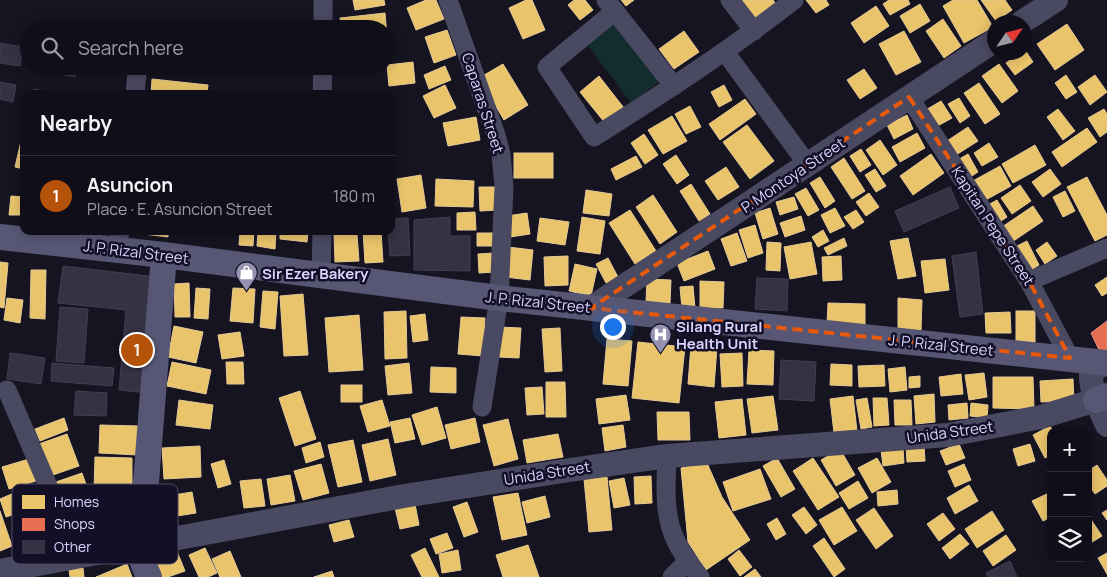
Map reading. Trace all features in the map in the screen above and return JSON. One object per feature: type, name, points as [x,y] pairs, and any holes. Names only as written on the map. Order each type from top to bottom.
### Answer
[{"type":"main road","name":"J. P. Rizal Street","points":[[0,237],[118,240],[164,255],[321,276],[499,298],[1107,363]]},
{"type":"main road","points":[[146,484],[164,255]]},
{"type":"main road","points":[[143,564],[149,577]]},
{"type":"street","points":[[323,0],[323,20]]},
{"type":"street","name":"Caparas Street","points":[[448,0],[496,135],[501,154],[504,187],[499,298],[482,407]]},
{"type":"street","points":[[730,0],[754,31]]},
{"type":"street","points":[[674,86],[610,5],[547,67],[594,137],[674,86],[725,52],[794,0]]},
{"type":"street","points":[[1032,16],[1056,0]]},
{"type":"street","name":"P. Montoya Street","points":[[591,308],[987,46]]},
{"type":"street","points":[[725,52],[808,165]]},
{"type":"street","points":[[135,90],[137,75]]},
{"type":"street","points":[[322,75],[322,90]]},
{"type":"street","name":"Kapitan Pepe Street","points":[[910,97],[1029,281],[1070,358]]},
{"type":"street","points":[[321,276],[322,235]]},
{"type":"street","points":[[1029,281],[1107,248]]},
{"type":"street","points":[[1070,358],[1098,394]]},
{"type":"street","points":[[1107,363],[1099,366],[1091,373],[1107,425]]},
{"type":"street","points":[[7,390],[47,484]]},
{"type":"street","name":"Unida Street","points":[[178,538],[404,496],[563,470],[667,456],[948,435],[1042,417],[1098,394]]},
{"type":"street","points":[[667,456],[666,498],[668,518],[675,540],[700,577]]},
{"type":"street","points":[[672,577],[688,561]]},
{"type":"street","name":"Unida Street","points":[[0,570],[33,564]]},
{"type":"highlighted area","points":[[909,97],[1029,281],[1070,358],[591,308]]},
{"type":"green space","points":[[614,22],[659,82],[631,103],[586,43]]},
{"type":"building: Homes","points":[[353,0],[384,0],[385,5],[355,10]]},
{"type":"building: Homes","points":[[426,0],[436,0],[444,19],[416,30],[407,8]]},
{"type":"building: Homes","points":[[526,0],[532,0],[545,30],[523,39],[509,8]]},
{"type":"building: Homes","points":[[574,0],[585,0],[593,10],[580,20],[568,5]]},
{"type":"building: Homes","points":[[621,0],[634,0],[626,6]]},
{"type":"building: Homes","points":[[742,0],[773,0],[776,4],[756,20]]},
{"type":"building: Homes","points":[[806,0],[826,0],[829,5],[816,13]]},
{"type":"building: Homes","points":[[889,0],[908,0],[910,4],[890,15],[883,4]]},
{"type":"building: Homes","points":[[953,0],[977,0],[987,17],[987,30],[964,43],[943,6]]},
{"type":"building: Homes","points":[[981,0],[1005,0],[1012,10],[1005,15],[992,15]]},
{"type":"building: Homes","points":[[920,4],[930,21],[910,33],[900,16]]},
{"type":"building: Homes","points":[[876,6],[889,26],[864,43],[851,23]]},
{"type":"building: Homes","points":[[385,13],[386,20],[340,20],[340,18]]},
{"type":"building: Homes","points":[[943,19],[961,46],[944,58],[926,31]]},
{"type":"building: Homes","points":[[1067,24],[1084,50],[1055,70],[1037,44]]},
{"type":"building: Homes","points":[[447,30],[456,55],[434,63],[425,37]]},
{"type":"building: Homes","points":[[684,31],[699,52],[674,69],[659,49]]},
{"type":"building: Homes","points":[[904,31],[921,62],[896,75],[879,44]]},
{"type":"building: Homes","points":[[1010,60],[1032,60],[1033,62],[1015,75],[1006,63]]},
{"type":"building: Homes","points":[[413,62],[415,83],[389,86],[388,75],[395,75],[395,64]]},
{"type":"building: Homes","points":[[503,64],[528,105],[504,120],[479,78]]},
{"type":"building: Homes","points":[[999,64],[1018,91],[1002,103],[982,76]]},
{"type":"building: Homes","points":[[445,66],[451,80],[429,89],[424,75]]},
{"type":"building: Homes","points":[[864,69],[877,88],[860,99],[847,80]]},
{"type":"building: Homes","points":[[1066,75],[1077,92],[1066,99],[1055,83]]},
{"type":"building: Homes","points":[[1095,75],[1107,92],[1090,105],[1078,87]]},
{"type":"building: Homes","points":[[599,76],[624,108],[605,123],[580,92]]},
{"type":"building: Homes","points":[[152,79],[208,85],[207,90],[151,90]]},
{"type":"building: Homes","points":[[979,83],[1000,114],[985,124],[964,93]]},
{"type":"building: Homes","points":[[445,85],[456,108],[434,118],[423,96]]},
{"type":"building: Homes","points":[[724,85],[732,100],[719,107],[711,92]]},
{"type":"building: Homes","points":[[959,98],[970,116],[960,123],[948,104]]},
{"type":"building: Homes","points":[[745,99],[756,114],[720,140],[709,124]]},
{"type":"building: Homes","points":[[941,101],[952,118],[934,128],[924,111]]},
{"type":"building: Homes","points":[[690,106],[701,127],[686,134],[675,114]]},
{"type":"building: Homes","points":[[1058,109],[1075,131],[1063,140],[1047,117]]},
{"type":"building: Homes","points":[[1104,109],[1107,114],[1107,132],[1100,137],[1088,118]]},
{"type":"building: Homes","points":[[907,115],[913,129],[894,139],[887,125]]},
{"type":"building: Homes","points":[[672,116],[687,141],[663,154],[648,130]]},
{"type":"building: Homes","points":[[476,117],[480,140],[448,146],[443,123]]},
{"type":"building: Homes","points":[[747,125],[774,161],[750,179],[723,142]]},
{"type":"building: Homes","points":[[968,127],[978,141],[956,155],[947,141]]},
{"type":"building: Homes","points":[[1087,128],[1097,142],[1062,167],[1052,152]]},
{"type":"building: Homes","points":[[917,133],[925,148],[900,162],[892,147]]},
{"type":"building: Homes","points":[[644,134],[658,155],[645,164],[631,143]]},
{"type":"building: Homes","points":[[880,140],[897,165],[883,175],[866,150]]},
{"type":"building: Homes","points":[[989,143],[998,157],[982,166],[974,153]]},
{"type":"building: Homes","points":[[20,145],[20,168],[15,167]]},
{"type":"building: Homes","points":[[1035,145],[1046,165],[1013,183],[1002,164]]},
{"type":"building: Homes","points":[[861,149],[871,165],[860,172],[850,156]]},
{"type":"building: Homes","points":[[514,153],[553,153],[553,178],[514,178]]},
{"type":"building: Homes","points":[[931,154],[944,173],[913,195],[900,176]]},
{"type":"building: Homes","points":[[968,154],[978,172],[967,179],[956,161]]},
{"type":"building: Homes","points":[[676,155],[689,175],[677,184],[663,164]]},
{"type":"building: Homes","points":[[636,156],[642,167],[616,180],[611,169]]},
{"type":"building: Homes","points":[[844,158],[865,191],[852,199],[831,167]]},
{"type":"building: Homes","points":[[1000,166],[1011,186],[982,202],[971,182]]},
{"type":"building: Homes","points":[[726,167],[739,187],[718,200],[705,181]]},
{"type":"building: Homes","points":[[875,169],[886,186],[876,192],[865,175]]},
{"type":"building: Homes","points":[[1050,169],[1061,184],[1043,197],[1032,182]]},
{"type":"building: Homes","points":[[421,175],[426,208],[402,212],[397,179]]},
{"type":"building: Homes","points":[[820,177],[835,201],[825,208],[810,183]]},
{"type":"building: Homes","points":[[1087,177],[1107,215],[1107,235],[1095,241],[1067,187]]},
{"type":"building: Homes","points":[[436,179],[474,181],[473,207],[435,206]]},
{"type":"building: Homes","points":[[691,184],[710,214],[699,221],[680,191]]},
{"type":"building: Homes","points":[[1020,185],[1031,201],[1012,214],[1001,198]]},
{"type":"building: Homes","points":[[479,187],[497,187],[497,210],[480,211]]},
{"type":"building: Homes","points":[[806,188],[819,210],[808,216],[795,194]]},
{"type":"building: Homes","points":[[586,190],[612,194],[609,216],[583,213]]},
{"type":"building: Homes","points":[[1065,191],[1075,211],[1063,217],[1053,197]]},
{"type":"building: Homes","points":[[869,193],[879,207],[866,216],[856,202]]},
{"type":"building: Homes","points":[[653,195],[677,232],[660,244],[636,207]]},
{"type":"building: Homes","points":[[11,196],[20,197],[20,215],[9,215]]},
{"type":"building: Homes","points":[[794,197],[798,209],[780,215],[776,202]]},
{"type":"building: Homes","points":[[997,200],[1007,217],[998,223],[988,205]]},
{"type":"building: Homes","points":[[1033,206],[1043,221],[1012,242],[1002,227]]},
{"type":"building: Homes","points":[[770,208],[778,234],[763,239],[755,213]]},
{"type":"building: Homes","points":[[835,208],[845,226],[830,233],[821,215]]},
{"type":"building: Homes","points":[[630,210],[656,251],[635,264],[609,223]]},
{"type":"building: Homes","points":[[856,210],[864,222],[853,229],[844,217]]},
{"type":"building: Homes","points":[[475,212],[476,230],[457,230],[457,213]]},
{"type":"building: Homes","points":[[527,213],[530,234],[510,237],[507,216]]},
{"type":"building: Homes","points":[[801,216],[805,230],[785,237],[780,223]]},
{"type":"building: Homes","points":[[582,217],[605,221],[600,254],[577,251]]},
{"type":"building: Homes","points":[[540,218],[569,222],[565,245],[537,241]]},
{"type":"building: Homes","points":[[755,225],[763,253],[748,258],[739,230]]},
{"type":"building: Homes","points":[[823,230],[829,241],[818,247],[812,237]]},
{"type":"building: Homes","points":[[477,233],[495,233],[496,246],[477,246]]},
{"type":"building: Homes","points":[[737,233],[747,261],[731,266],[721,239]]},
{"type":"building: Homes","points":[[152,235],[168,235],[168,237]]},
{"type":"building: Homes","points":[[240,235],[254,235],[253,246],[239,245]]},
{"type":"building: Homes","points":[[258,235],[276,235],[275,249],[257,246]]},
{"type":"building: Homes","points":[[280,235],[308,235],[307,242],[280,239]]},
{"type":"building: Homes","points":[[334,235],[357,235],[359,261],[335,262]]},
{"type":"building: Homes","points":[[363,235],[381,235],[383,262],[365,263]]},
{"type":"building: Homes","points":[[844,238],[847,246],[828,255],[824,248]]},
{"type":"building: Homes","points":[[908,238],[916,276],[898,279],[890,241]]},
{"type":"building: Homes","points":[[1027,241],[1039,265],[1028,272],[1015,247]]},
{"type":"building: Homes","points":[[767,242],[781,243],[780,271],[766,270]]},
{"type":"building: Homes","points":[[811,242],[817,274],[790,279],[784,247]]},
{"type":"building: Homes","points":[[1047,242],[1057,256],[1045,264],[1036,250]]},
{"type":"building: Homes","points":[[508,247],[533,250],[530,280],[505,277]]},
{"type":"building: Homes","points":[[708,251],[715,269],[684,281],[677,263]]},
{"type":"building: Homes","points":[[494,253],[496,272],[479,273],[478,254]]},
{"type":"building: Homes","points":[[568,256],[568,285],[545,286],[544,257]]},
{"type":"building: Homes","points":[[841,256],[842,280],[823,281],[822,257]]},
{"type":"building: Homes","points":[[608,258],[618,277],[606,283],[596,264]]},
{"type":"building: Homes","points":[[945,259],[949,290],[925,293],[921,261]]},
{"type":"building: Homes","points":[[0,262],[8,263],[4,308],[0,307]]},
{"type":"building: Homes","points":[[575,264],[597,269],[591,296],[569,291]]},
{"type":"building: Homes","points":[[31,270],[46,270],[45,319],[30,318]]},
{"type":"building: Homes","points":[[1107,277],[1107,293],[1102,296],[1095,285]]},
{"type":"building: Homes","points":[[647,279],[671,280],[670,303],[646,302]]},
{"type":"building: Homes","points":[[700,281],[724,282],[723,308],[700,308]]},
{"type":"building: Homes","points":[[189,283],[190,317],[175,317],[174,284]]},
{"type":"building: Homes","points":[[693,286],[695,308],[682,309],[680,287]]},
{"type":"building: Homes","points":[[196,288],[210,289],[208,319],[194,318]]},
{"type":"building: Homes","points":[[233,288],[255,289],[253,323],[230,321]]},
{"type":"building: Homes","points":[[263,291],[278,292],[275,329],[260,327]]},
{"type":"building: Homes","points":[[303,294],[308,355],[284,356],[280,296]]},
{"type":"building: Homes","points":[[7,298],[23,300],[20,323],[4,320]]},
{"type":"building: Homes","points":[[898,298],[922,300],[921,331],[898,328]]},
{"type":"building: Homes","points":[[828,303],[865,304],[865,325],[827,324]]},
{"type":"building: Homes","points":[[406,311],[407,358],[385,359],[384,312]]},
{"type":"building: Homes","points":[[1016,311],[1035,311],[1035,342],[1016,342]]},
{"type":"building: Homes","points":[[1010,312],[1011,333],[986,333],[985,313]]},
{"type":"building: Homes","points":[[425,314],[428,340],[413,342],[410,316]]},
{"type":"building: Homes","points":[[359,315],[363,370],[329,372],[325,318]]},
{"type":"building: Homes","points":[[461,317],[485,318],[483,356],[458,354]]},
{"type":"building: Homes","points":[[174,326],[203,332],[196,363],[168,357]]},
{"type":"building: Homes","points":[[500,327],[521,328],[519,358],[498,357]]},
{"type":"building: Homes","points":[[560,328],[562,371],[545,372],[542,329]]},
{"type":"building: Homes","points":[[240,332],[244,356],[222,359],[218,335]]},
{"type":"building: Homes","points":[[607,339],[632,341],[628,386],[603,384]]},
{"type":"building: Homes","points":[[638,342],[685,347],[679,403],[632,398]]},
{"type":"building: Homes","points":[[691,345],[717,347],[714,387],[688,384]]},
{"type":"building: Homes","points":[[749,350],[774,351],[773,385],[747,384]]},
{"type":"building: Homes","points":[[742,353],[743,386],[722,387],[720,354]]},
{"type":"building: Homes","points":[[172,362],[211,370],[206,394],[167,386]]},
{"type":"building: Homes","points":[[226,362],[243,362],[244,384],[227,384]]},
{"type":"building: Homes","points":[[409,363],[412,393],[388,395],[385,366]]},
{"type":"building: Homes","points":[[831,364],[852,365],[852,386],[830,385]]},
{"type":"building: Homes","points":[[884,365],[885,386],[859,387],[858,366]]},
{"type":"building: Homes","points":[[431,367],[456,368],[456,393],[430,392]]},
{"type":"building: Homes","points":[[905,367],[907,390],[890,392],[888,369]]},
{"type":"building: Homes","points":[[984,373],[987,397],[969,400],[965,375]]},
{"type":"building: Homes","points":[[961,374],[963,394],[941,396],[939,377]]},
{"type":"building: Homes","points":[[920,376],[920,387],[909,388],[909,377]]},
{"type":"building: Homes","points":[[993,377],[1033,377],[1034,409],[993,408]]},
{"type":"building: Homes","points":[[1073,379],[1074,401],[1041,402],[1040,381]]},
{"type":"building: Homes","points":[[546,382],[565,382],[566,417],[546,417]]},
{"type":"building: Homes","points":[[341,385],[362,385],[362,402],[341,402]]},
{"type":"building: Homes","points":[[542,387],[544,414],[527,415],[525,388]]},
{"type":"building: Homes","points":[[300,391],[316,439],[295,446],[279,398]]},
{"type":"building: Homes","points":[[934,394],[935,422],[916,424],[914,396]]},
{"type":"building: Homes","points":[[626,395],[630,420],[599,424],[596,399]]},
{"type":"building: Homes","points":[[773,396],[778,430],[752,433],[747,399]]},
{"type":"building: Homes","points":[[853,396],[857,431],[834,433],[830,399]]},
{"type":"building: Homes","points":[[867,398],[872,427],[861,429],[856,400]]},
{"type":"building: Homes","points":[[873,398],[887,398],[889,425],[874,426]]},
{"type":"building: Homes","points":[[742,399],[746,435],[719,438],[715,402]]},
{"type":"building: Homes","points":[[179,400],[213,405],[210,429],[176,425]]},
{"type":"building: Homes","points":[[382,400],[390,426],[368,432],[360,406]]},
{"type":"building: Homes","points":[[894,400],[911,400],[912,425],[895,425]]},
{"type":"building: Homes","points":[[967,403],[968,418],[949,420],[948,405]]},
{"type":"building: Homes","points":[[971,403],[988,405],[987,418],[970,416]]},
{"type":"building: Homes","points":[[437,407],[446,438],[422,445],[412,415]]},
{"type":"building: Homes","points":[[657,412],[689,412],[690,440],[658,440]]},
{"type":"building: Homes","points":[[64,418],[68,430],[40,441],[35,429]]},
{"type":"building: Homes","points":[[410,418],[415,439],[395,443],[390,422]]},
{"type":"building: Homes","points":[[475,418],[480,442],[451,449],[445,425]]},
{"type":"building: Homes","points":[[508,419],[518,459],[494,466],[483,425]]},
{"type":"building: Homes","points":[[100,425],[140,426],[138,455],[99,453]]},
{"type":"building: Homes","points":[[623,425],[626,447],[605,451],[602,428]]},
{"type":"building: Homes","points":[[1047,428],[1047,457],[1045,458],[1033,435]]},
{"type":"building: Homes","points":[[67,434],[79,466],[47,477],[36,445]]},
{"type":"building: Homes","points":[[558,434],[563,457],[527,463],[523,440]]},
{"type":"building: Homes","points":[[388,439],[396,475],[370,481],[362,445]]},
{"type":"building: Homes","points":[[353,440],[362,482],[338,487],[328,445]]},
{"type":"building: Homes","points":[[320,442],[324,457],[306,463],[302,448]]},
{"type":"building: Homes","points":[[959,444],[965,458],[946,465],[940,451]]},
{"type":"building: Homes","points":[[1030,444],[1035,461],[1018,466],[1013,449]]},
{"type":"building: Homes","points":[[200,446],[201,477],[164,479],[162,448]]},
{"type":"building: Homes","points":[[906,446],[924,446],[925,461],[907,462]]},
{"type":"building: Homes","points":[[903,448],[904,463],[883,466],[881,450]]},
{"type":"building: Homes","points":[[840,449],[855,475],[836,486],[821,460]]},
{"type":"building: Homes","points":[[95,457],[132,458],[132,484],[94,484]]},
{"type":"building: Homes","points":[[777,458],[795,489],[781,497],[763,466]]},
{"type":"building: Homes","points":[[813,458],[839,497],[818,510],[793,471]]},
{"type":"building: Homes","points":[[877,458],[891,482],[872,493],[858,468]]},
{"type":"building: Homes","points":[[29,459],[36,481],[26,484],[12,484],[12,488],[9,489],[2,467]]},
{"type":"building: Homes","points":[[224,460],[231,484],[218,488],[211,464]]},
{"type":"building: Homes","points":[[707,463],[722,497],[750,540],[706,570],[688,542],[681,468]]},
{"type":"building: Homes","points":[[321,464],[329,493],[303,500],[294,471]]},
{"type":"building: Homes","points":[[964,464],[971,480],[955,487],[948,471]]},
{"type":"building: Homes","points":[[1097,465],[1107,480],[1107,486],[1095,494],[1092,490],[1092,468]]},
{"type":"building: Homes","points":[[760,469],[771,499],[733,511],[723,482]]},
{"type":"building: Homes","points":[[82,473],[86,484],[53,484]]},
{"type":"building: Homes","points":[[290,475],[295,501],[271,505],[267,479]]},
{"type":"building: Homes","points":[[651,476],[652,503],[635,504],[634,477]]},
{"type":"building: Homes","points":[[607,477],[612,530],[589,532],[584,479]]},
{"type":"building: Homes","points":[[624,478],[630,505],[614,508],[609,481]]},
{"type":"building: Homes","points":[[261,479],[265,506],[244,508],[240,481]]},
{"type":"building: Homes","points":[[858,481],[868,498],[849,509],[839,493]]},
{"type":"building: Homes","points":[[969,485],[978,501],[955,514],[947,498]]},
{"type":"building: Homes","points":[[897,490],[898,504],[878,506],[877,492]]},
{"type":"building: Homes","points":[[192,492],[196,513],[178,516],[178,494]]},
{"type":"building: Homes","points":[[518,493],[527,535],[502,540],[493,497]]},
{"type":"building: Homes","points":[[12,494],[12,515],[6,517],[0,499]]},
{"type":"building: Homes","points":[[1047,494],[1047,519],[1043,521],[1032,501]]},
{"type":"building: Homes","points":[[545,496],[550,517],[527,523],[522,502]]},
{"type":"building: Homes","points":[[467,502],[478,532],[464,537],[453,507]]},
{"type":"building: Homes","points":[[415,504],[419,525],[400,529],[395,508]]},
{"type":"building: Homes","points":[[804,507],[817,525],[806,534],[792,515]]},
{"type":"building: Homes","points":[[842,507],[857,531],[834,545],[819,520]]},
{"type":"building: Homes","points":[[874,508],[893,536],[876,549],[856,520]]},
{"type":"building: Homes","points":[[1107,510],[1107,520],[1102,513]]},
{"type":"building: Homes","points":[[0,511],[12,546],[0,551]]},
{"type":"building: Homes","points":[[992,511],[1004,530],[977,548],[965,529]]},
{"type":"building: Homes","points":[[943,513],[955,529],[939,541],[927,524]]},
{"type":"building: Homes","points":[[777,518],[786,534],[776,540],[767,524]]},
{"type":"building: Homes","points":[[349,520],[354,537],[334,542],[329,525]]},
{"type":"building: Homes","points":[[1092,521],[1102,536],[1092,542]]},
{"type":"building: Homes","points":[[447,533],[453,548],[436,554],[430,539]]},
{"type":"building: Homes","points":[[960,534],[969,544],[950,559],[942,548]]},
{"type":"building: Homes","points":[[1006,535],[1016,550],[993,566],[983,551]]},
{"type":"building: Homes","points":[[824,538],[845,569],[834,577],[813,546]]},
{"type":"building: Homes","points":[[528,545],[539,577],[503,577],[496,555]]},
{"type":"building: Homes","points":[[205,548],[217,573],[208,577],[199,577],[189,555]]},
{"type":"building: Homes","points":[[425,548],[439,577],[422,577],[411,555]]},
{"type":"building: Homes","points":[[458,550],[461,570],[442,573],[439,554]]},
{"type":"building: Homes","points":[[739,550],[752,567],[740,576],[728,559]]},
{"type":"building: Homes","points":[[230,551],[241,577],[220,577],[212,559]]},
{"type":"building: Homes","points":[[1107,553],[1107,574],[1098,558]]},
{"type":"building: Homes","points":[[178,554],[185,571],[168,577],[159,577],[154,564],[178,564]]},
{"type":"building: Homes","points":[[127,564],[132,577],[96,577]]},
{"type":"building: Homes","points":[[83,568],[84,577],[70,577],[69,570]]},
{"type":"building: Homes","points":[[755,569],[761,577],[744,577]]},
{"type":"building: Homes","points":[[332,571],[334,577],[314,577]]},
{"type":"building: Shops","points":[[1107,321],[1107,352],[1100,352],[1091,333]]},
{"type":"building: Other","points":[[0,43],[20,46],[20,66],[0,63]]},
{"type":"building: Other","points":[[0,82],[16,85],[13,102],[0,99]]},
{"type":"building: Other","points":[[950,187],[959,208],[904,232],[895,211]]},
{"type":"building: Other","points":[[450,217],[450,236],[470,236],[470,271],[414,270],[414,220]]},
{"type":"building: Other","points":[[408,218],[410,255],[390,256],[388,235],[395,235],[395,219]]},
{"type":"building: Other","points":[[976,252],[983,314],[960,317],[952,256]]},
{"type":"building: Other","points":[[63,266],[157,277],[148,393],[119,390],[126,310],[58,303]]},
{"type":"building: Other","points":[[757,278],[788,279],[787,311],[755,309]]},
{"type":"building: Other","points":[[60,307],[88,309],[84,363],[56,361]]},
{"type":"building: Other","points":[[10,353],[45,358],[41,384],[7,379]]},
{"type":"building: Other","points":[[781,360],[816,362],[814,401],[779,399]]},
{"type":"building: Other","points":[[52,363],[114,368],[112,386],[51,381]]},
{"type":"building: Other","points":[[76,391],[107,393],[106,416],[74,415]]},
{"type":"building: Other","points":[[1010,561],[1017,577],[988,577],[986,573]]},
{"type":"place","name":"Sir Ezer Bakery","points":[[246,292]]},
{"type":"place","name":"Asuncion","points":[[137,350]]},
{"type":"place","name":"Silang Rural Health Unit","points":[[660,354]]}]
